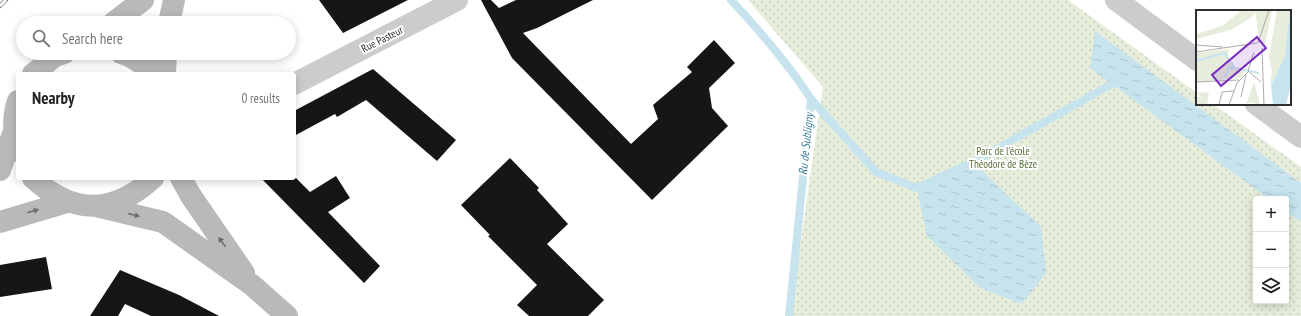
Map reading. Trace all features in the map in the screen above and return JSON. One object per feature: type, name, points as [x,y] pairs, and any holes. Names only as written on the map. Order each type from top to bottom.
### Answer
[{"type":"main road","points":[[122,16],[144,0]]},
{"type":"main road","points":[[171,16],[174,0]]},
{"type":"main road","points":[[35,72],[50,60]]},
{"type":"main road","points":[[134,60],[150,72]]},
{"type":"main road","points":[[165,72],[166,60]]},
{"type":"main road","points":[[0,170],[16,143],[16,107]]},
{"type":"main road","points":[[35,180],[47,191],[67,202],[96,206],[163,222],[252,285],[287,316]]},
{"type":"main road","points":[[96,206],[118,202],[138,192],[151,180]]},
{"type":"main road","points":[[182,180],[190,196],[252,285]]},
{"type":"main road","points":[[0,222],[67,202]]},
{"type":"street","name":"Rue Pasteur","points":[[301,81],[457,0]]},
{"type":"street","points":[[1116,0],[1196,59]]},
{"type":"street","points":[[1257,105],[1301,137]]},
{"type":"green space","name":"Parc de l'école Théodore de Bèze","points":[[748,0],[1068,0],[1196,92],[1196,105],[1214,105],[1301,167],[1301,316],[790,316],[823,87]]},
{"type":"water","points":[[1095,31],[1301,183],[1301,222],[1289,213],[1289,196],[1265,196],[1090,68]]},
{"type":"water","points":[[973,162],[1041,227],[1046,273],[1022,304],[980,288],[927,236],[917,188]]},
{"type":"building","points":[[319,0],[408,0],[343,33]]},
{"type":"building","points":[[481,0],[491,0],[499,8],[516,0],[593,0],[537,28],[523,33],[631,144],[658,119],[653,105],[692,72],[687,67],[714,40],[735,63],[709,88],[712,108],[728,126],[652,200],[512,58]]},
{"type":"building","points":[[373,69],[456,140],[437,161],[366,100],[337,117],[335,114],[296,135],[296,110]]},
{"type":"building","points":[[510,158],[539,188],[537,190],[568,224],[547,244],[604,300],[588,316],[529,316],[517,305],[537,285],[488,236],[490,235],[461,205]]},
{"type":"building","points":[[336,176],[350,198],[328,212],[380,266],[364,283],[263,180],[296,180],[296,178],[310,192]]},
{"type":"building","points":[[46,257],[52,289],[0,297],[0,265]]},
{"type":"building","points":[[120,270],[179,295],[219,316],[151,316],[125,304],[118,316],[90,316]]},
{"type":"waterway","name":"Ru de Subligny","points":[[731,0],[773,48],[811,99],[789,316]]},
{"type":"waterway","points":[[811,99],[876,172],[917,188],[973,162],[1112,84]]},
{"type":"railway","points":[[0,6],[6,0]]}]
